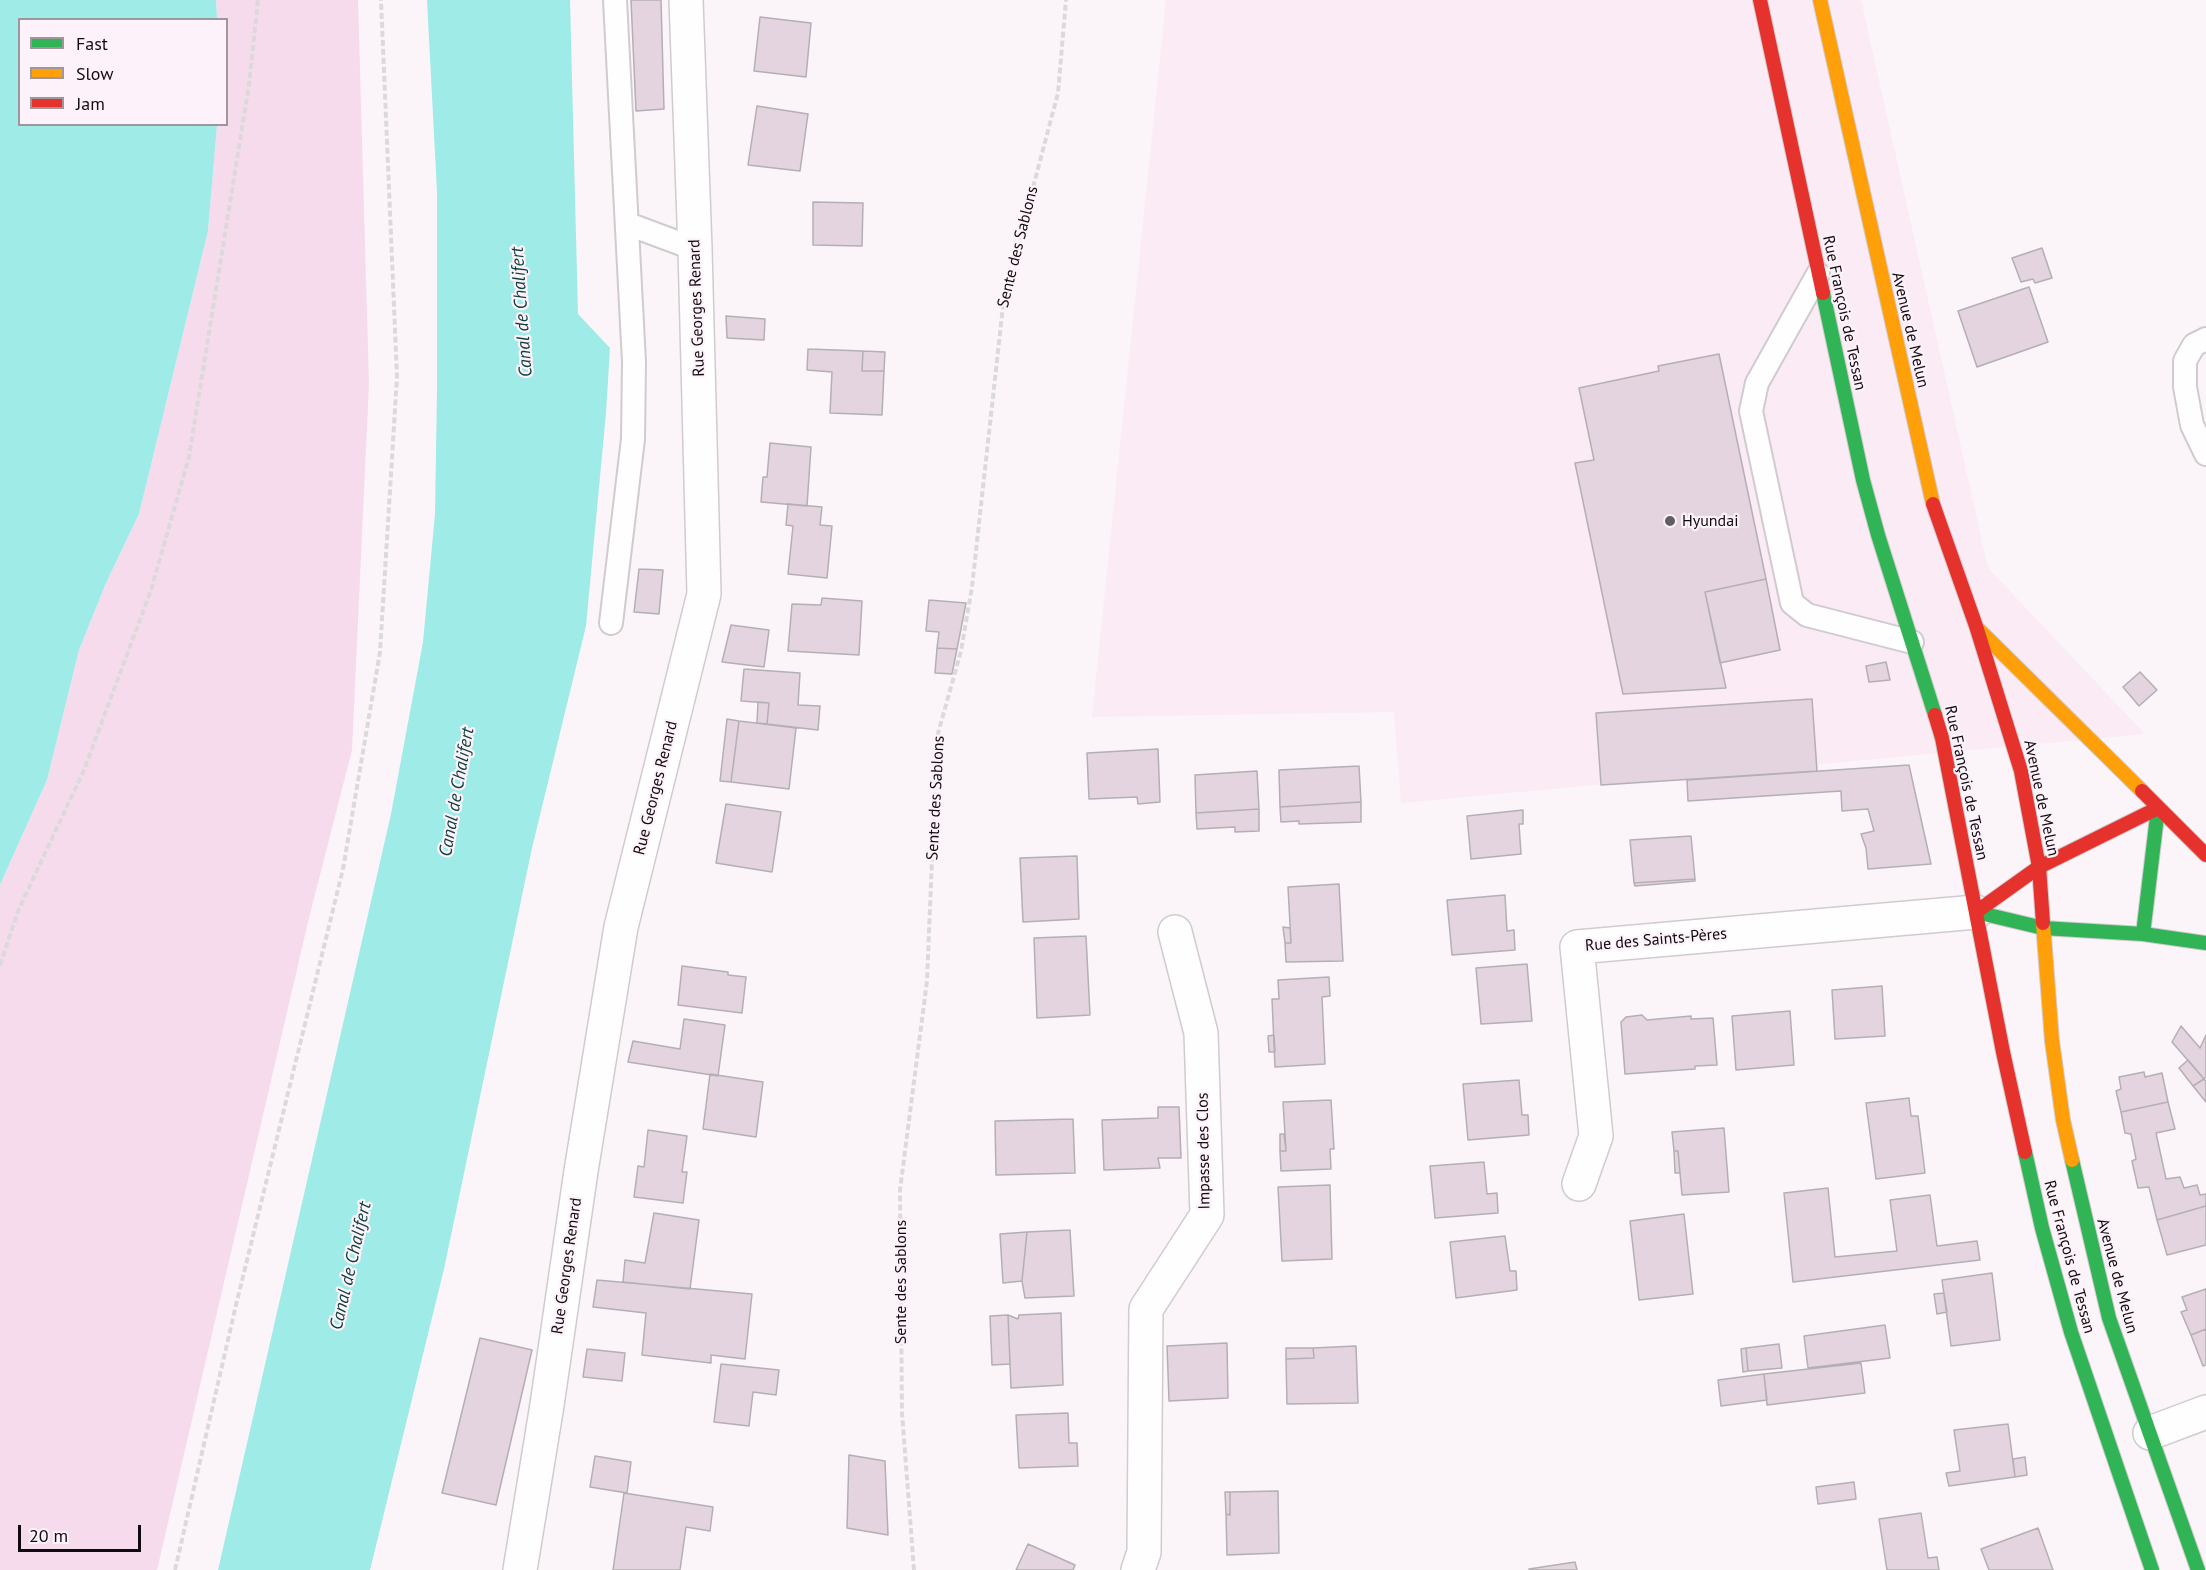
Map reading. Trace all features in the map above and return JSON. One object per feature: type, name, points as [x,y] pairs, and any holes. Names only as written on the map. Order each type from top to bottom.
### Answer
[{"type":"main road","name":"Rue François de Tessan","points":[[1760,0],[1863,480],[1942,738],[2003,1052],[2042,1228],[2071,1332],[2143,1561]]},
{"type":"main road","name":"Avenue de Melun","points":[[1820,0],[1930,494],[1976,626],[2021,771],[2039,867],[2052,1041],[2063,1120],[2083,1213],[2109,1318],[2198,1570]]},
{"type":"main road","points":[[1976,626],[2206,855]]},
{"type":"main road","points":[[1976,912],[2039,867],[2158,808]]},
{"type":"main road","points":[[2143,934],[2158,808]]},
{"type":"main road","points":[[1976,912],[2043,928],[2143,934],[2206,943]]},
{"type":"street","name":"Rue Georges Renard","points":[[520,1570],[621,927],[704,594],[686,0]]},
{"type":"street","name":"Rue des Saints-Pères","points":[[1579,1184],[1596,1136],[1577,947],[1976,912]]},
{"type":"street","name":"Impasse des Clos","points":[[1138,1570],[1144,1552],[1146,1309],[1207,1215],[1201,1033],[1174,932]]},
{"type":"street","points":[[2150,1432],[2206,1412]]},
{"type":"lane","points":[[611,622],[633,439],[634,362],[615,0]]},
{"type":"lane","points":[[628,224],[695,249]]},
{"type":"lane","points":[[1818,274],[1757,383],[1751,411],[1792,603],[1807,615],[1912,642]]},
{"type":"lane","points":[[2206,339],[2194,345],[2185,361],[2186,387],[2192,425],[2206,454]]},
{"type":"path","points":[[0,965],[18,911],[84,770],[151,590],[189,457],[249,85],[258,0]]},
{"type":"path","points":[[175,1570],[236,1305],[343,869],[380,652],[397,377],[381,0]]},
{"type":"path","name":"Sente des Sablons","points":[[914,1570],[902,1413],[900,1190],[927,981],[937,737],[961,651],[972,587],[1004,297],[1058,93],[1066,0]]},
{"type":"shaded area","points":[[216,0],[358,0],[369,384],[352,750],[308,922],[157,1570],[0,1570],[0,885],[47,780],[79,650],[106,583],[139,514],[208,231],[217,126],[228,126],[228,18],[217,18]]},
{"type":"shaded area","points":[[1166,0],[1861,0],[1988,568],[2145,734],[1401,803],[1394,712],[1092,717]]},
{"type":"water","points":[[0,0],[216,0],[217,18],[18,18],[18,126],[217,126],[208,231],[139,514],[106,583],[79,650],[47,780],[0,885]]},
{"type":"water","name":"Canal de Chalifert","points":[[427,0],[570,0],[578,314],[610,348],[586,626],[532,848],[444,1269],[370,1570],[218,1570],[391,814],[423,642],[435,514],[437,390],[437,192]]},
{"type":"building","points":[[631,0],[661,0],[664,109],[636,111]]},
{"type":"building","points":[[760,17],[811,23],[806,77],[754,71]]},
{"type":"building","points":[[757,106],[808,114],[800,171],[748,165]]},
{"type":"building","points":[[813,202],[863,203],[862,246],[813,245]]},
{"type":"building","points":[[2042,248],[2052,278],[2035,283],[2033,279],[2021,282],[2012,258]]},
{"type":"building","points":[[2029,287],[2048,342],[1977,367],[1958,311]]},
{"type":"building","points":[[726,316],[765,319],[764,340],[727,338]]},
{"type":"building","points":[[808,349],[863,351],[862,371],[884,371],[882,415],[830,413],[832,372],[807,370]]},
{"type":"building","points":[[863,351],[885,352],[884,371],[862,371]]},
{"type":"building","name":"Hyundai","points":[[1719,354],[1766,579],[1705,592],[1726,688],[1623,694],[1575,463],[1594,460],[1579,388],[1659,371],[1658,366]]},
{"type":"building","points":[[770,443],[811,447],[807,506],[761,502],[763,477],[767,477]]},
{"type":"building","points":[[788,504],[822,507],[820,525],[832,526],[827,578],[788,574],[793,526],[786,525]]},
{"type":"building","points":[[639,569],[663,570],[659,614],[634,612]]},
{"type":"building","points":[[1766,579],[1780,650],[1720,663],[1705,592]]},
{"type":"building","points":[[822,598],[862,601],[859,655],[788,651],[792,604],[821,605]]},
{"type":"building","points":[[929,600],[966,603],[957,649],[937,648],[939,632],[926,631]]},
{"type":"building","points":[[731,625],[769,630],[764,667],[722,662]]},
{"type":"building","points":[[937,648],[957,649],[952,674],[935,673]]},
{"type":"building","points":[[1886,662],[1890,680],[1869,682],[1866,666]]},
{"type":"building","points":[[744,669],[800,673],[798,705],[820,706],[818,730],[767,724],[769,703],[741,701]]},
{"type":"building","points":[[2140,672],[2157,690],[2139,706],[2123,687]]},
{"type":"building","points":[[1812,699],[1817,771],[1601,785],[1596,713]]},
{"type":"building","points":[[758,702],[769,703],[767,724],[757,723]]},
{"type":"building","points":[[727,719],[739,721],[731,782],[720,781]]},
{"type":"building","points":[[739,721],[796,728],[789,789],[731,782]]},
{"type":"building","points":[[1158,749],[1160,802],[1138,804],[1137,797],[1089,799],[1087,753]]},
{"type":"building","points":[[1909,765],[1931,864],[1868,869],[1866,848],[1861,834],[1874,831],[1868,809],[1842,811],[1841,791],[1688,801],[1687,780]]},
{"type":"building","points":[[1359,766],[1361,802],[1280,807],[1279,770]]},
{"type":"building","points":[[1257,771],[1259,809],[1196,813],[1195,775]]},
{"type":"building","points":[[1361,802],[1361,822],[1299,824],[1299,821],[1281,822],[1280,807]]},
{"type":"building","points":[[726,804],[781,812],[772,872],[716,863]]},
{"type":"building","points":[[1259,809],[1259,831],[1235,832],[1235,827],[1197,829],[1196,813]]},
{"type":"building","points":[[1523,810],[1523,824],[1519,824],[1521,854],[1471,859],[1467,816]]},
{"type":"building","points":[[1691,836],[1695,879],[1634,883],[1630,840]]},
{"type":"building","points":[[1077,856],[1079,919],[1023,922],[1020,858]]},
{"type":"building","points":[[1695,879],[1695,881],[1635,886],[1634,883]]},
{"type":"building","points":[[1339,884],[1343,961],[1286,962],[1285,943],[1291,943],[1288,887]]},
{"type":"building","points":[[1505,895],[1507,931],[1514,930],[1515,950],[1452,955],[1447,900]]},
{"type":"building","points":[[1283,927],[1290,928],[1291,943],[1285,943]]},
{"type":"building","points":[[1086,936],[1090,1015],[1037,1018],[1034,938]]},
{"type":"building","points":[[1527,964],[1532,1021],[1481,1024],[1476,968]]},
{"type":"building","points":[[682,966],[728,972],[728,975],[746,977],[742,1013],[678,1005]]},
{"type":"building","points":[[1329,977],[1330,996],[1322,997],[1325,1064],[1275,1067],[1272,999],[1279,999],[1278,980]]},
{"type":"building","points":[[1882,986],[1885,1036],[1835,1039],[1832,990]]},
{"type":"building","points":[[1790,1011],[1794,1065],[1736,1070],[1732,1016]]},
{"type":"building","points":[[1642,1015],[1647,1020],[1691,1016],[1691,1019],[1713,1018],[1717,1065],[1695,1066],[1695,1069],[1625,1074],[1621,1022],[1626,1017]]},
{"type":"building","points":[[684,1019],[725,1025],[718,1076],[628,1062],[633,1041],[680,1049]]},
{"type":"building","points":[[2181,1026],[2200,1048],[2206,1035],[2206,1077],[2204,1079],[2172,1042]]},
{"type":"building","points":[[1274,1035],[1275,1052],[1269,1052],[1268,1036]]},
{"type":"building","points":[[2188,1060],[2204,1079],[2193,1086],[2179,1068]]},
{"type":"building","points":[[2144,1072],[2145,1077],[2162,1073],[2168,1102],[2121,1112],[2116,1091],[2121,1089],[2119,1077]]},
{"type":"building","points":[[710,1074],[763,1082],[756,1137],[703,1129]]},
{"type":"building","points":[[2204,1079],[2206,1082],[2206,1102],[2193,1086]]},
{"type":"building","points":[[1519,1080],[1522,1115],[1528,1115],[1529,1135],[1468,1140],[1463,1084]]},
{"type":"building","points":[[1909,1098],[1911,1116],[1918,1116],[1925,1173],[1876,1179],[1866,1103]]},
{"type":"building","points":[[1331,1100],[1334,1149],[1330,1149],[1331,1169],[1281,1171],[1280,1151],[1286,1151],[1283,1102]]},
{"type":"building","points":[[2168,1102],[2175,1129],[2156,1133],[2166,1179],[2180,1177],[2184,1188],[2197,1185],[2200,1195],[2206,1194],[2206,1206],[2157,1220],[2149,1187],[2138,1188],[2132,1161],[2136,1159],[2131,1134],[2125,1133],[2121,1112]]},
{"type":"building","points":[[1158,1107],[1179,1107],[1181,1158],[1158,1158],[1160,1168],[1104,1170],[1102,1120],[1158,1118]]},
{"type":"building","points":[[1073,1119],[1075,1173],[996,1175],[995,1121]]},
{"type":"building","points":[[1724,1128],[1729,1192],[1682,1195],[1678,1151],[1674,1151],[1672,1132]]},
{"type":"building","points":[[648,1130],[687,1136],[682,1172],[687,1172],[683,1203],[634,1197],[638,1166],[644,1167]]},
{"type":"building","points":[[1280,1134],[1284,1134],[1286,1151],[1280,1151]]},
{"type":"building","points":[[1674,1151],[1678,1151],[1680,1173],[1675,1173]]},
{"type":"building","points":[[1484,1162],[1487,1194],[1497,1193],[1498,1213],[1435,1218],[1430,1166]]},
{"type":"building","points":[[1330,1185],[1332,1259],[1282,1261],[1278,1187]]},
{"type":"building","points":[[1828,1188],[1835,1257],[1897,1251],[1890,1200],[1930,1195],[1937,1246],[1977,1241],[1980,1260],[1793,1282],[1784,1193]]},
{"type":"building","points":[[2206,1206],[2206,1245],[2167,1255],[2157,1220]]},
{"type":"building","points":[[654,1213],[699,1220],[690,1289],[623,1282],[625,1260],[645,1263]]},
{"type":"building","points":[[1684,1214],[1693,1294],[1639,1300],[1630,1221]]},
{"type":"building","points":[[1070,1230],[1074,1296],[1025,1298],[1022,1281],[1027,1232]]},
{"type":"building","points":[[1027,1232],[1022,1281],[1003,1283],[1000,1234]]},
{"type":"building","points":[[1505,1236],[1510,1271],[1516,1271],[1517,1290],[1456,1298],[1450,1242]]},
{"type":"building","points":[[1992,1273],[2000,1340],[1951,1346],[1942,1280]]},
{"type":"building","points":[[597,1280],[752,1294],[745,1359],[711,1355],[711,1363],[642,1355],[646,1313],[593,1307]]},
{"type":"building","points":[[2206,1289],[2206,1329],[2191,1335],[2181,1312],[2187,1310],[2182,1297]]},
{"type":"building","points":[[1944,1293],[1947,1312],[1937,1314],[1934,1294]]},
{"type":"building","points":[[1061,1313],[1063,1385],[1011,1388],[1008,1315],[1018,1319],[1019,1315]]},
{"type":"building","points":[[1008,1315],[1010,1364],[992,1365],[990,1316]]},
{"type":"building","points":[[1885,1325],[1890,1358],[1808,1368],[1804,1336]]},
{"type":"building","points":[[2206,1329],[2206,1365],[2203,1366],[2191,1335]]},
{"type":"building","points":[[480,1338],[532,1350],[496,1505],[442,1493]]},
{"type":"building","points":[[1227,1343],[1228,1398],[1169,1401],[1167,1346]]},
{"type":"building","points":[[1779,1344],[1782,1368],[1748,1371],[1746,1348]]},
{"type":"building","points":[[1356,1346],[1358,1403],[1287,1404],[1286,1359],[1314,1358],[1313,1348]]},
{"type":"building","points":[[1286,1348],[1313,1348],[1314,1358],[1286,1359]]},
{"type":"building","points":[[1746,1348],[1748,1371],[1743,1372],[1741,1349]]},
{"type":"building","points":[[587,1349],[625,1353],[622,1381],[583,1377]]},
{"type":"building","points":[[1861,1363],[1865,1393],[1767,1405],[1764,1374]]},
{"type":"building","points":[[721,1364],[779,1370],[776,1395],[753,1392],[749,1426],[714,1422]]},
{"type":"building","points":[[1764,1374],[1767,1400],[1721,1406],[1718,1380]]},
{"type":"building","points":[[1068,1413],[1069,1443],[1077,1443],[1078,1466],[1019,1468],[1016,1415]]},
{"type":"building","points":[[2008,1424],[2015,1477],[1949,1486],[1946,1473],[1960,1471],[1954,1430]]},
{"type":"building","points":[[849,1455],[885,1461],[888,1535],[847,1528]]},
{"type":"building","points":[[595,1456],[631,1462],[627,1493],[590,1487]]},
{"type":"building","points":[[2025,1457],[2027,1475],[2015,1477],[2013,1459]]},
{"type":"building","points":[[1854,1482],[1856,1499],[1818,1504],[1816,1487]]},
{"type":"building","points":[[1278,1491],[1279,1553],[1227,1555],[1226,1514],[1230,1515],[1230,1492]]},
{"type":"building","points":[[1225,1492],[1230,1492],[1230,1515],[1226,1514]]},
{"type":"building","points":[[624,1493],[713,1507],[710,1531],[686,1527],[680,1570],[613,1570]]},
{"type":"building","points":[[1921,1513],[1928,1558],[1937,1557],[1939,1570],[1887,1570],[1879,1519]]},
{"type":"building","points":[[2038,1528],[2053,1570],[1989,1570],[1981,1549]]},
{"type":"building","points":[[1028,1544],[1075,1565],[1073,1570],[1016,1570]]},
{"type":"building","points":[[1575,1562],[1577,1570],[1529,1570],[1529,1569]]},
{"type":"traffic: fast","points":[[1823,293],[1863,480],[1935,715]]},
{"type":"traffic: fast","points":[[2143,934],[2158,808]]},
{"type":"traffic: fast","points":[[1976,912],[2043,928],[2143,934],[2206,943]]},
{"type":"traffic: fast","points":[[2025,1152],[2042,1228],[2071,1332],[2152,1570]]},
{"type":"traffic: fast","points":[[2072,1160],[2109,1318],[2198,1570]]},
{"type":"traffic: slow","points":[[1820,0],[1933,504]]},
{"type":"traffic: slow","points":[[1979,630],[2142,791]]},
{"type":"traffic: slow","points":[[2043,923],[2052,1041],[2063,1120],[2072,1160]]},
{"type":"traffic: jam","points":[[1760,0],[1823,293]]},
{"type":"traffic: jam","points":[[1933,504],[1976,626],[2021,771],[2039,867],[2043,923]]},
{"type":"traffic: jam","points":[[1935,715],[1942,738],[2003,1052],[2025,1152]]},
{"type":"traffic: jam","points":[[2142,791],[2206,855]]},
{"type":"traffic: jam","points":[[1976,912],[2039,867],[2158,808]]},
{"type":"place","name":"Hyundai","points":[[1670,521]]}]
